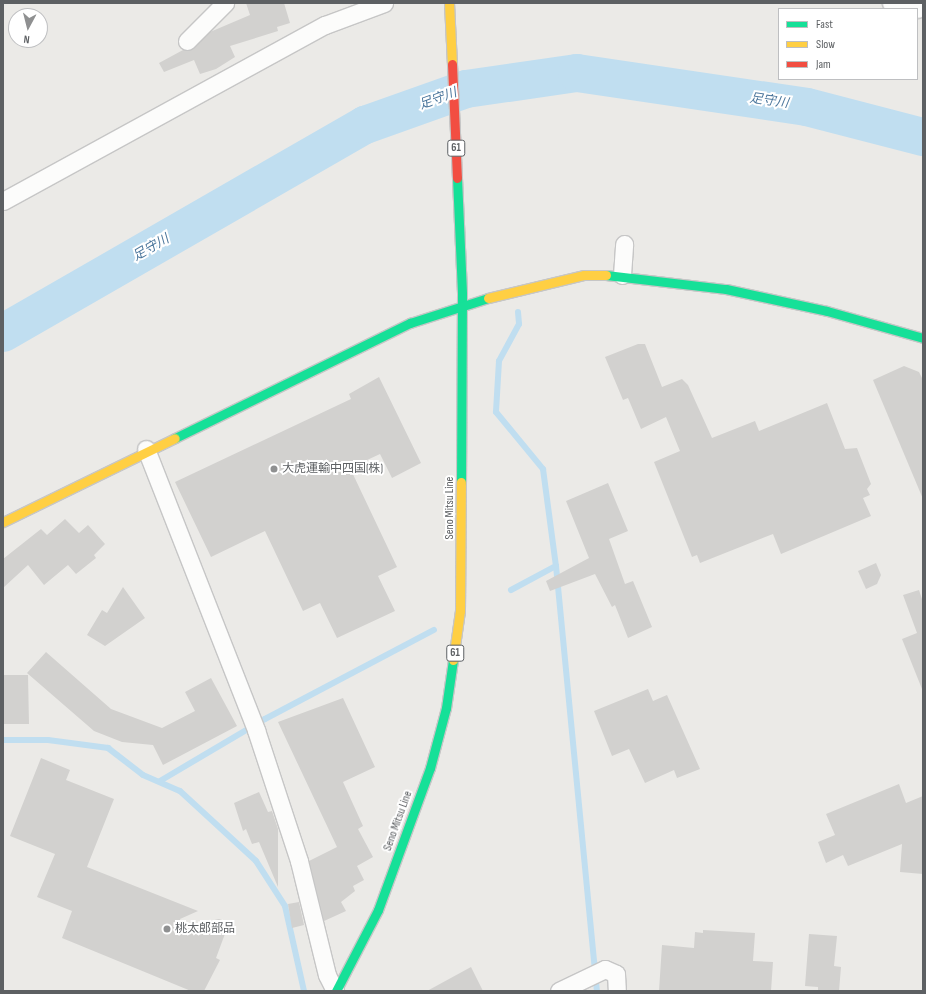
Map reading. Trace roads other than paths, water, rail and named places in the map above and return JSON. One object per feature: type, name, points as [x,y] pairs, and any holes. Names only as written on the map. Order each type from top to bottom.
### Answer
[{"type":"main road","name":"Seno Mitsu Line","points":[[336,991],[378,910],[430,768],[446,708],[460,611],[462,294],[449,3]]},
{"type":"main road","points":[[3,522],[146,450],[410,323],[462,307],[584,275],[622,275],[726,288],[827,311],[923,338]]},
{"type":"street","points":[[188,40],[225,3]]},
{"type":"street","points":[[3,201],[325,25],[384,3]]},
{"type":"street","points":[[891,3],[913,8]]},
{"type":"street","points":[[622,275],[624,244]]},
{"type":"street","points":[[146,450],[254,725],[299,861],[327,975],[336,991]]},
{"type":"street","points":[[558,991],[596,971],[616,974],[617,991]]},
{"type":"waterway","name":"足守川","points":[[3,333],[365,125],[466,89],[577,73],[807,107],[923,137]]},
{"type":"waterway","points":[[518,312],[519,324],[499,361],[496,412],[543,469],[556,566],[597,991]]},
{"type":"waterway","points":[[511,590],[556,566]]},
{"type":"waterway","points":[[160,781],[265,719],[434,630]]},
{"type":"waterway","points":[[3,740],[48,740],[108,748],[143,775],[180,791],[256,861],[285,906],[304,991]]},
{"type":"place","name":"大虎運輸中四国(株)","points":[[274,469]]},
{"type":"place","name":"桃太郎部品","points":[[167,929]]}]
